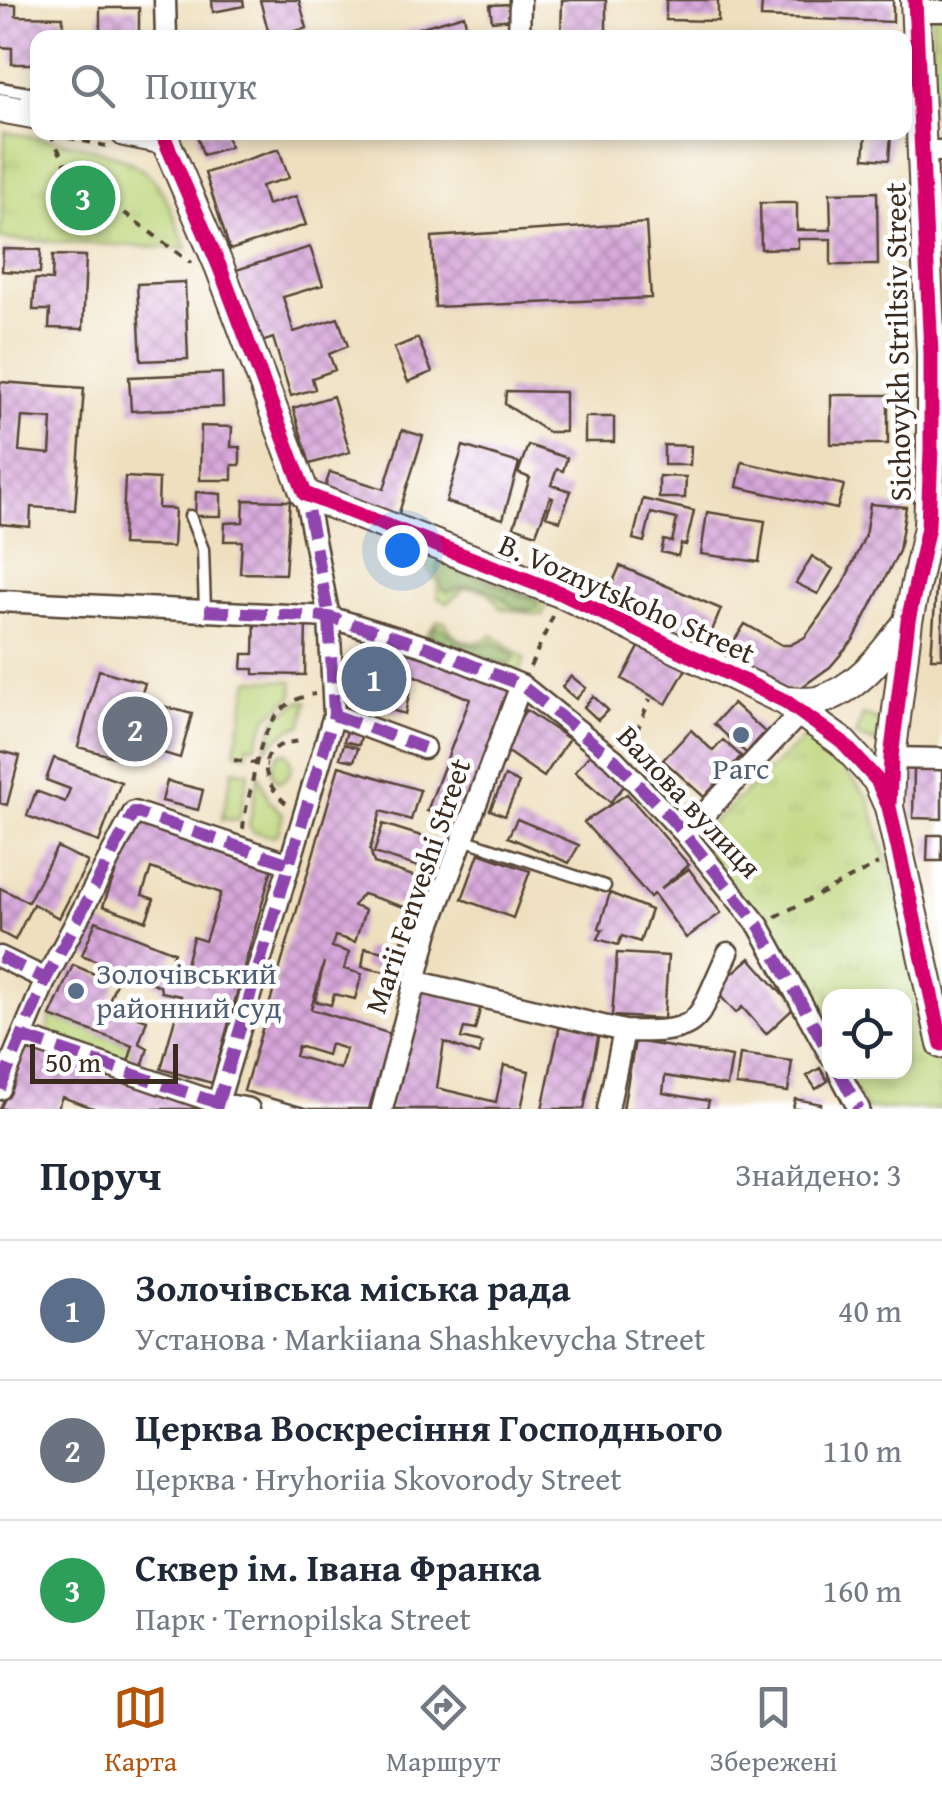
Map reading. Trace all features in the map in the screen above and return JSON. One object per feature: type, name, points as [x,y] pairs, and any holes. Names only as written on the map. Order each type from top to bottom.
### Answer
[{"type":"street","points":[[165,0],[166,30]]},
{"type":"street","points":[[519,30],[520,0]]},
{"type":"street","name":"Sichovykh Striltsiv Street","points":[[890,807],[891,758],[908,621],[933,555],[930,484],[937,354],[924,7]]},
{"type":"street","points":[[167,140],[220,268],[304,494],[329,617],[330,724],[217,1106]]},
{"type":"street","name":"B. Voznytskoho Street","points":[[304,494],[563,594],[793,707],[842,742],[877,780],[890,807]]},
{"type":"street","name":"Валова вулиця","points":[[0,601],[329,617],[428,647],[521,686],[615,760],[686,834],[759,926],[822,1040]]},
{"type":"street","points":[[686,834],[793,707],[851,684],[873,668],[908,621]]},
{"type":"street","name":"Marii Fenveshi Street","points":[[382,1109],[414,981],[461,839],[521,686]]},
{"type":"street","points":[[330,724],[424,748]]},
{"type":"street","points":[[891,758],[942,758]]},
{"type":"street","points":[[890,807],[938,993],[942,1044]]},
{"type":"street","points":[[0,1089],[46,980],[134,812],[287,863]]},
{"type":"street","points":[[414,981],[624,1031],[666,1032],[686,1028],[698,1016],[728,953]]},
{"type":"street","points":[[0,957],[46,980]]},
{"type":"street","points":[[608,1109],[624,1031]]},
{"type":"street","points":[[23,1037],[217,1106],[249,1109]]},
{"type":"street","points":[[843,1079],[860,1109]]},
{"type":"lane","points":[[0,88],[29,94],[21,112]]},
{"type":"lane","points":[[190,516],[202,549],[204,611]]},
{"type":"lane","points":[[461,839],[605,886]]},
{"type":"path","points":[[52,140],[69,171],[197,268]]},
{"type":"path","points":[[521,686],[552,619]]},
{"type":"path","points":[[257,853],[245,844],[242,825],[270,722],[301,696],[332,692]]},
{"type":"path","points":[[636,733],[650,698]]},
{"type":"path","points":[[304,808],[288,804],[270,790],[266,774],[268,757],[278,746],[330,724]]},
{"type":"path","points":[[234,760],[267,765]]},
{"type":"path","points":[[759,926],[902,851]]},
{"type":"green space","points":[[932,0],[942,0],[942,141],[935,141]]},
{"type":"green space","points":[[5,132],[109,153],[145,172],[163,192],[187,249],[0,239]]},
{"type":"green space","points":[[430,555],[548,602],[542,615],[500,608],[490,594],[475,588],[463,589],[448,603],[438,598],[437,581],[426,566]]},
{"type":"green space","points":[[435,564],[536,600],[539,607],[516,608],[479,586],[443,590]]},
{"type":"green space","points":[[438,621],[445,622],[454,635],[465,641],[493,635],[525,659],[518,674],[426,635]]},
{"type":"green space","points":[[437,626],[468,645],[493,642],[514,655],[514,660],[508,665],[498,663],[435,639],[431,630]]},
{"type":"green space","points":[[249,680],[293,681],[293,696],[268,717],[255,746],[248,745],[246,754],[235,751]]},
{"type":"green space","points":[[299,701],[307,701],[302,725],[289,729],[265,749],[276,719]]},
{"type":"green space","points":[[863,715],[883,722],[876,743],[855,735]]},
{"type":"green space","points":[[812,731],[869,799],[928,999],[942,1081],[942,1109],[866,1109],[847,1079],[912,1079],[912,989],[822,989],[822,1040],[697,836]]},
{"type":"green space","points":[[286,752],[291,770],[278,782],[272,772],[273,764],[280,753]]},
{"type":"green space","points":[[233,769],[249,772],[239,820],[222,819]]},
{"type":"green space","points":[[259,774],[269,801],[283,814],[278,833],[273,836],[254,832],[249,826]]},
{"type":"green space","points":[[50,1016],[133,1046],[128,1062],[48,1035]]},
{"type":"building","points":[[212,0],[243,0],[244,6],[213,12]]},
{"type":"building","points":[[260,0],[299,0],[307,28],[268,30]]},
{"type":"building","points":[[562,0],[606,0],[606,30],[561,30]]},
{"type":"building","points":[[666,0],[718,0],[718,21],[666,20]]},
{"type":"building","points":[[762,0],[893,0],[893,22],[761,17]]},
{"type":"building","points":[[512,4],[514,19],[492,21],[490,5]]},
{"type":"building","points":[[0,5],[16,5],[16,16],[63,17],[63,30],[30,30],[30,64],[12,64],[12,48],[0,47]]},
{"type":"building","points":[[100,8],[139,8],[139,30],[100,30]]},
{"type":"building","points":[[464,15],[467,30],[411,30]]},
{"type":"building","points":[[198,140],[228,140],[230,147],[203,155]]},
{"type":"building","points":[[865,140],[891,140],[889,160],[864,158]]},
{"type":"building","points":[[279,149],[289,178],[261,186],[267,205],[296,196],[306,225],[230,250],[205,173]]},
{"type":"building","points":[[877,192],[878,265],[831,265],[831,239],[798,239],[798,248],[761,249],[760,203],[797,203],[797,230],[831,230],[830,193]]},
{"type":"building","points":[[646,223],[651,298],[435,307],[432,237]]},
{"type":"building","points":[[310,247],[323,285],[283,297],[294,332],[338,318],[348,346],[329,354],[335,370],[312,378],[315,389],[291,396],[273,338],[259,343],[236,270]]},
{"type":"building","points":[[3,249],[41,250],[40,273],[2,271]]},
{"type":"building","points":[[53,255],[86,256],[83,329],[49,328],[50,310],[33,310],[35,279],[52,280]]},
{"type":"building","points":[[185,282],[188,359],[141,361],[137,284]]},
{"type":"building","points":[[418,338],[432,372],[408,382],[394,348]]},
{"type":"building","points":[[222,373],[223,407],[131,411],[129,377]]},
{"type":"building","points":[[0,382],[84,388],[75,510],[31,507],[30,527],[0,524]],"holes":[[[22,417],[52,419],[50,454],[19,451]]]},
{"type":"building","points":[[506,391],[565,392],[565,432],[548,432],[505,404]]},
{"type":"building","points":[[831,395],[888,395],[888,444],[831,444]]},
{"type":"building","points":[[333,396],[350,452],[310,464],[293,408]]},
{"type":"building","points":[[585,417],[614,417],[614,442],[585,442]]},
{"type":"building","points":[[201,426],[232,427],[231,447],[240,447],[240,465],[232,465],[232,480],[200,480]]},
{"type":"building","points":[[402,430],[423,436],[398,516],[323,493],[330,472],[384,489]]},
{"type":"building","points":[[528,445],[567,458],[563,471],[557,469],[551,485],[571,491],[560,521],[546,516],[553,498],[550,497],[536,534],[514,526],[530,478],[518,473]]},
{"type":"building","points":[[664,445],[691,446],[690,465],[664,465]]},
{"type":"building","points":[[463,446],[519,463],[503,519],[446,502]]},
{"type":"building","points":[[742,462],[844,485],[837,509],[737,487]]},
{"type":"building","points":[[659,476],[686,477],[685,498],[659,498]]},
{"type":"building","points":[[125,477],[159,479],[158,508],[175,509],[173,547],[122,545]]},
{"type":"building","points":[[196,492],[221,494],[221,516],[195,516]]},
{"type":"building","points":[[643,499],[694,511],[686,545],[681,544],[678,556],[661,552],[664,540],[672,542],[677,519],[651,513],[644,542],[633,539]]},
{"type":"building","points":[[244,500],[290,501],[285,574],[240,573],[242,541],[224,541],[225,523],[243,522]]},
{"type":"building","points":[[870,504],[906,507],[899,551],[854,639],[830,667],[799,689],[782,691],[724,656],[745,624],[782,645],[805,637],[843,584],[865,536]]},
{"type":"building","points":[[707,512],[765,521],[759,562],[701,554]]},
{"type":"building","points":[[812,556],[833,569],[818,594],[796,583]]},
{"type":"building","points":[[620,566],[721,609],[705,648],[604,602]]},
{"type":"building","points":[[942,570],[942,658],[931,658],[937,575]]},
{"type":"building","points":[[255,617],[306,618],[305,675],[254,674],[254,669],[242,669],[243,654],[254,654]]},
{"type":"building","points":[[368,642],[460,667],[514,688],[463,823],[427,811],[470,699],[413,675],[405,714],[351,699]]},
{"type":"building","points":[[642,642],[687,667],[666,704],[622,679]]},
{"type":"building","points":[[99,670],[145,683],[140,700],[192,714],[180,758],[130,743],[125,760],[78,747]]},
{"type":"building","points":[[571,676],[586,688],[576,699],[562,687]]},
{"type":"building","points":[[593,696],[608,710],[598,720],[584,707]]},
{"type":"building","points":[[733,703],[765,732],[746,753],[714,724]]},
{"type":"building","points":[[526,710],[569,739],[544,777],[500,747]]},
{"type":"building","points":[[348,728],[362,732],[359,745],[344,741]]},
{"type":"building","points":[[691,730],[713,751],[723,740],[741,756],[704,797],[663,760]]},
{"type":"building","points":[[344,744],[358,748],[354,761],[340,758]]},
{"type":"building","points":[[0,751],[20,756],[7,805],[0,803]]},
{"type":"building","points":[[591,753],[626,784],[610,802],[575,772]]},
{"type":"building","points":[[54,758],[121,782],[99,842],[27,816],[36,791],[65,802],[70,789],[46,780]]},
{"type":"building","points":[[339,766],[420,790],[411,820],[381,811],[370,849],[374,863],[443,886],[433,916],[363,894],[353,906],[365,910],[355,942],[335,936],[332,947],[349,952],[344,969],[362,974],[355,999],[334,994],[331,1005],[315,1001],[324,962],[311,1009],[391,1034],[369,1109],[309,1109],[244,1091]],"holes":[[[330,1044],[346,1049],[340,1069],[295,1056],[298,1046],[327,1055]]]},
{"type":"building","points":[[914,769],[942,770],[942,819],[913,818]]},
{"type":"building","points":[[505,776],[519,783],[505,816],[490,810]]},
{"type":"building","points":[[167,781],[203,790],[198,810],[162,801]]},
{"type":"building","points":[[627,794],[689,865],[660,889],[689,869],[721,913],[686,938],[654,894],[650,897],[584,822]]},
{"type":"building","points":[[136,816],[272,868],[212,1083],[161,1069],[181,996],[161,992],[160,986],[82,955],[96,921],[174,952],[168,968],[184,972],[193,937],[205,941],[221,893],[151,868],[142,895],[154,899],[146,921],[103,906]]},
{"type":"building","points":[[517,819],[579,845],[569,863],[508,837]]},
{"type":"building","points":[[383,824],[450,845],[441,874],[374,853]]},
{"type":"building","points":[[928,835],[942,835],[942,861],[927,861]]},
{"type":"building","points":[[57,847],[88,862],[59,918],[33,904],[15,940],[0,932],[0,888],[28,902]]},
{"type":"building","points":[[479,853],[530,871],[513,918],[462,899]]},
{"type":"building","points":[[610,893],[651,910],[640,942],[622,936],[618,945],[598,939]]},
{"type":"building","points":[[402,940],[421,943],[409,977],[362,967],[365,948],[399,955]]},
{"type":"building","points":[[617,953],[668,956],[664,1019],[612,1016]]},
{"type":"building","points":[[750,958],[794,1008],[766,1034],[742,1007],[736,1013],[714,989]]},
{"type":"building","points":[[73,965],[116,983],[107,1006],[147,1020],[139,1043],[148,1048],[142,1067],[128,1062],[133,1046],[50,1016]]},
{"type":"building","points":[[421,989],[481,1005],[475,1030],[464,1028],[461,1038],[482,1043],[479,1055],[444,1042],[437,1088],[496,1102],[504,1065],[529,1071],[521,1109],[388,1109]]},
{"type":"building","points":[[561,1020],[600,1028],[584,1109],[542,1109]]},
{"type":"building","points":[[635,1041],[732,1057],[727,1086],[665,1076],[663,1093],[709,1101],[707,1109],[623,1109]]},
{"type":"building","points":[[28,1048],[209,1109],[96,1109],[62,1097],[57,1109],[0,1109]]},
{"type":"building","points":[[740,1054],[792,1061],[788,1092],[736,1085]]},
{"type":"building","points":[[820,1068],[822,1079],[828,1081],[816,1089],[807,1076]]},
{"type":"building","points":[[795,1099],[821,1104],[820,1109],[793,1109]]},
{"type":"marked path","points":[[216,1109],[334,715],[329,617],[305,494]]},
{"type":"marked path","points":[[205,611],[329,617],[427,647],[521,685],[615,760],[685,834],[759,926],[822,1040]]},
{"type":"marked path","points":[[334,715],[424,748]]},
{"type":"marked path","points":[[0,1089],[46,979],[134,812],[287,863]]},
{"type":"marked path","points":[[0,957],[46,979]]},
{"type":"marked path","points":[[23,1037],[218,1103]]},
{"type":"marked path","points":[[843,1079],[859,1109]]},
{"type":"cycle path","points":[[915,0],[931,354],[931,449],[928,527],[908,621],[889,807],[942,1044]]},
{"type":"cycle path","points":[[165,140],[220,268],[305,494],[563,594],[785,701],[842,742],[877,780],[889,807]]},
{"type":"place","name":"Сквер ім. Івана Франка","points":[[83,198]]},
{"type":"place","name":"Золочівська міська рада","points":[[374,679]]},
{"type":"place","name":"Церква Воскресіння Господнього","points":[[135,729]]},
{"type":"place","name":"Рагс","points":[[741,735]]},
{"type":"place","name":"Золочівський районний суд","points":[[76,991]]}]
